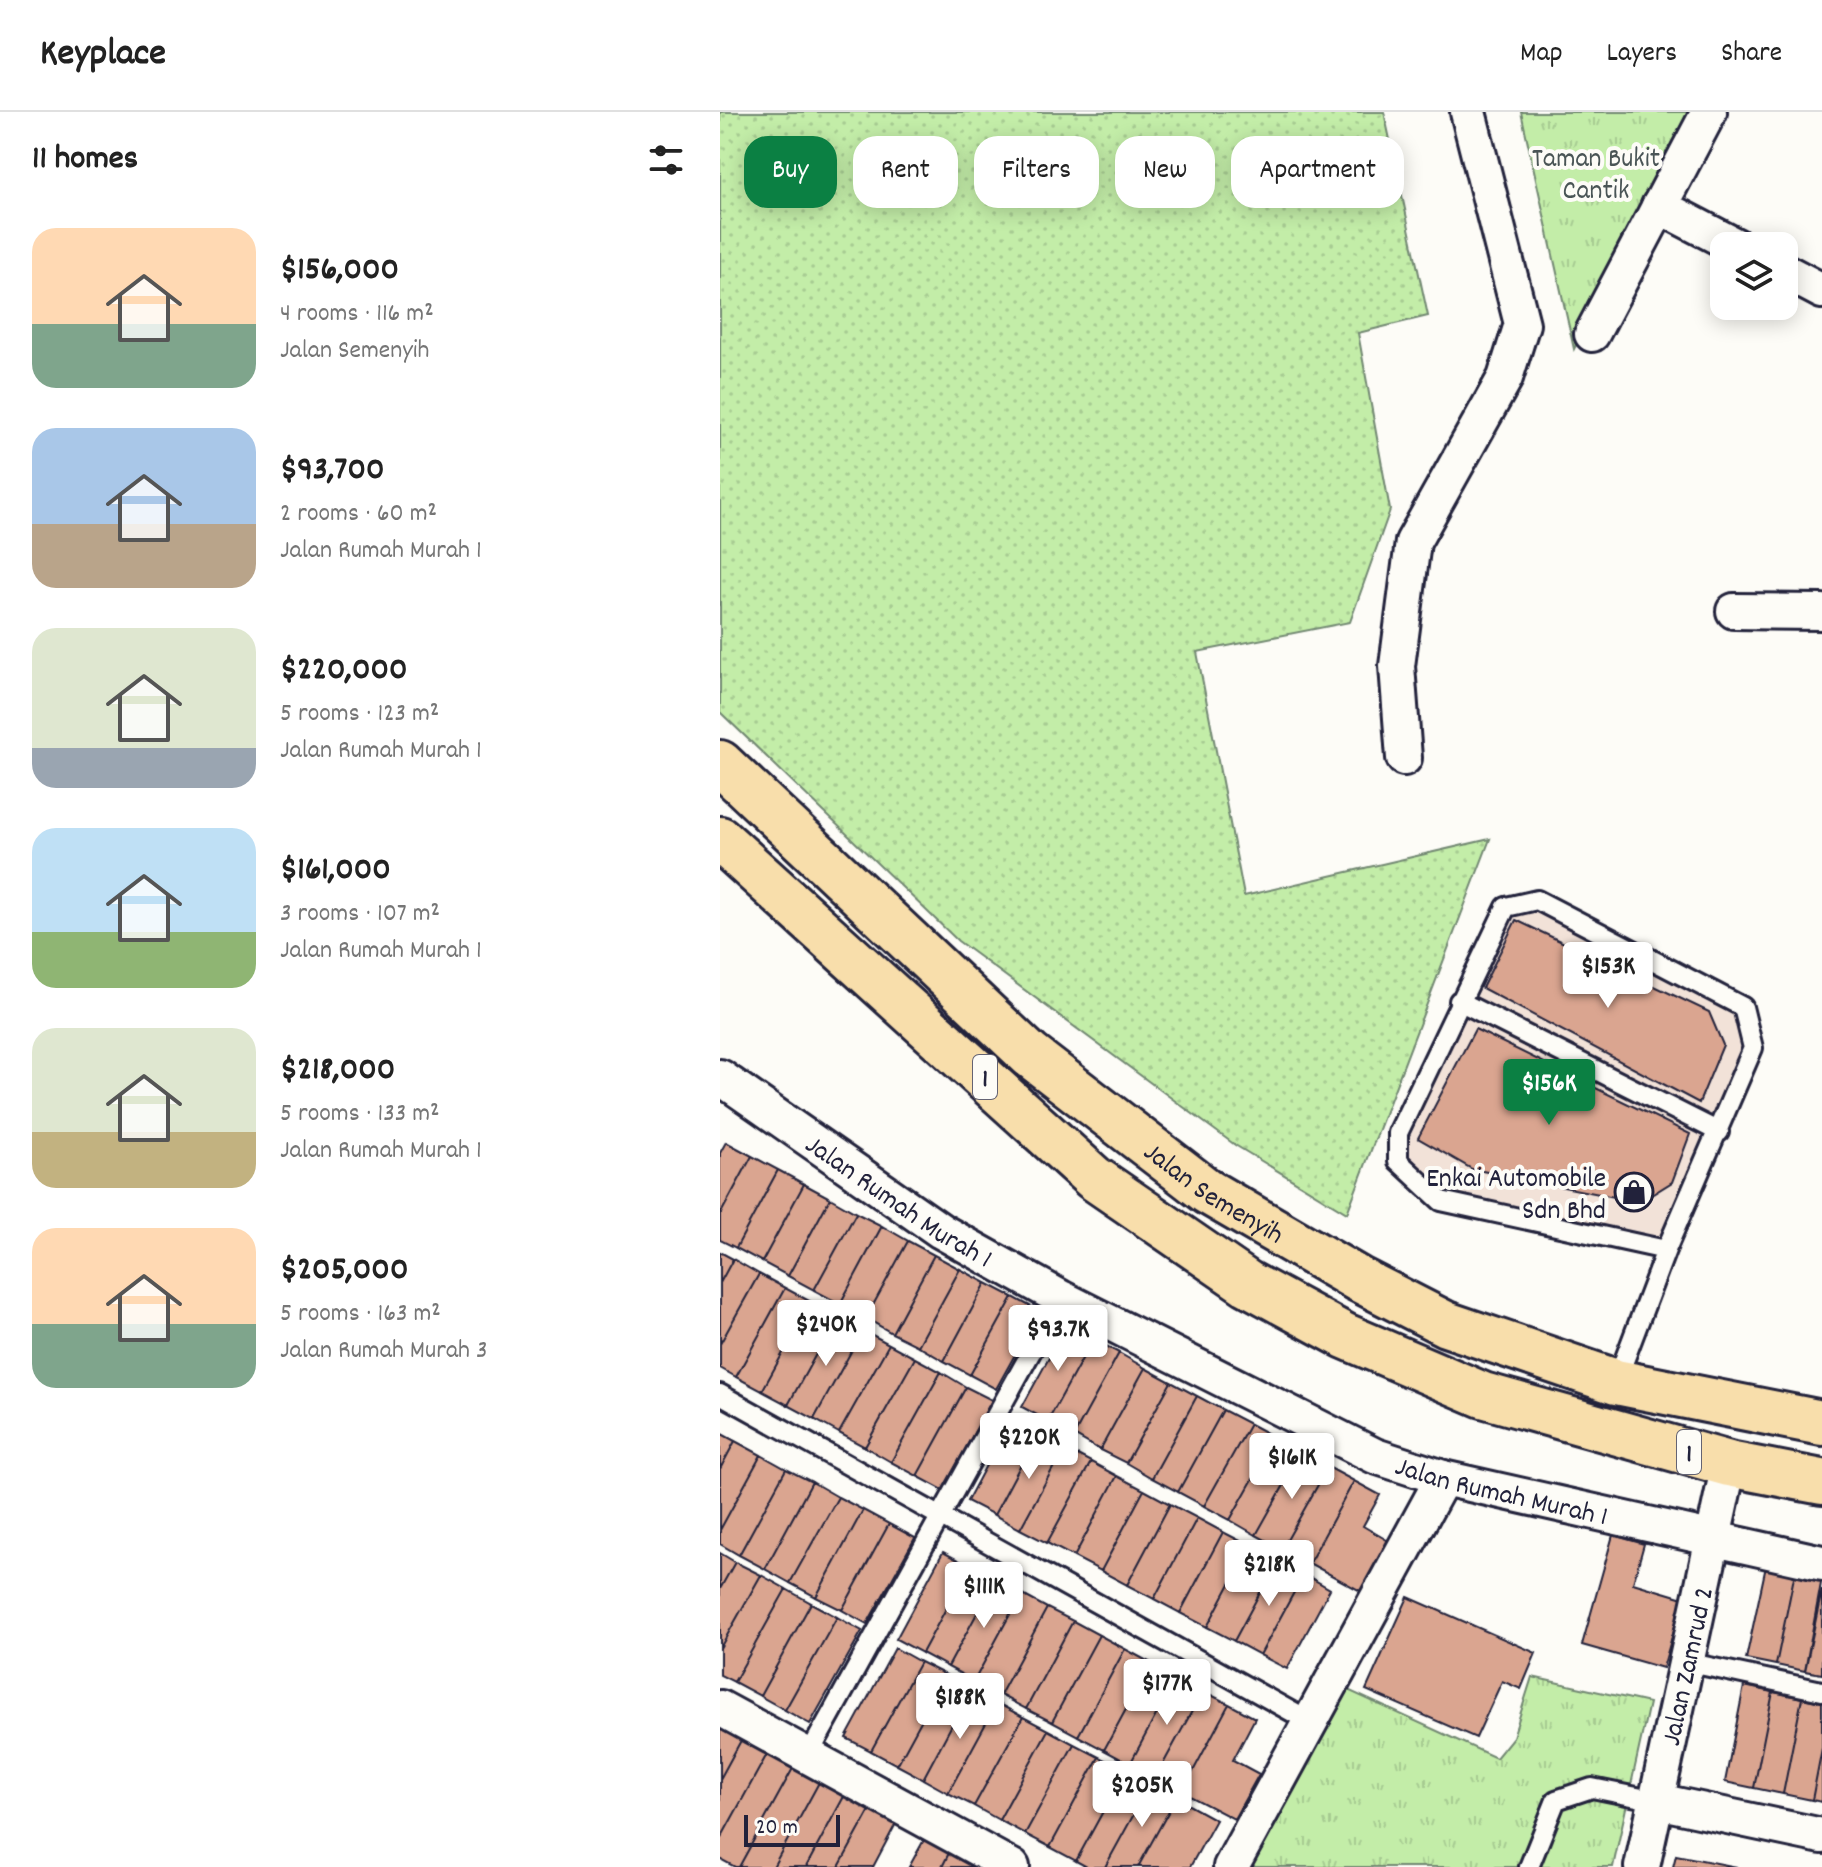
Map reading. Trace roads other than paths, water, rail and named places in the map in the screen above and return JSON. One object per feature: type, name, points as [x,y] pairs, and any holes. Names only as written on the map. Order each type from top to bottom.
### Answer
[{"type":"main road","name":"Jalan Semenyih","points":[[720,763],[1030,1055],[1208,1192],[1358,1279],[1446,1324],[1616,1382],[1822,1423]]},
{"type":"main road","name":"Jalan Semenyih","points":[[725,857],[1094,1178],[1247,1283],[1345,1336],[1483,1395],[1729,1464],[1822,1482]]},
{"type":"street","points":[[1404,758],[1397,666],[1413,542],[1505,378],[1522,324],[1468,112]]},
{"type":"street","points":[[1592,334],[1709,112]]},
{"type":"street","points":[[1659,206],[1710,232]]},
{"type":"street","points":[[1798,278],[1822,291]]},
{"type":"street","points":[[1734,611],[1822,612]]},
{"type":"street","name":"Jalan Rumah Murah 1","points":[[720,1077],[941,1231],[1061,1298],[1375,1456],[1443,1478],[1822,1563]]},
{"type":"street","name":"Jalan Zamrud 2","points":[[1642,1867],[1729,1464]]},
{"type":"street","points":[[1231,1867],[1443,1478]]},
{"type":"street","points":[[720,1708],[1012,1867]]},
{"type":"street","points":[[1657,1801],[1822,1836]]},
{"type":"lane","points":[[1616,1382],[1666,1250],[1753,1048],[1743,1007],[1537,900],[1506,907],[1398,1133],[1398,1161],[1441,1201],[1666,1250]]},
{"type":"lane","points":[[1459,1001],[1719,1132]]},
{"type":"lane","points":[[808,1756],[1061,1298]]},
{"type":"lane","points":[[720,1394],[1312,1723]]},
{"type":"lane","points":[[1686,1662],[1822,1691]]},
{"type":"lane","points":[[1529,1867],[1556,1800],[1592,1788],[1657,1801]]},
{"type":"place","name":"Enkai Automobile Sdn Bhd","points":[[1634,1192]]},
{"type":"park label","name":"Taman Bukit Cantik","points":[[1596,172]]}]
